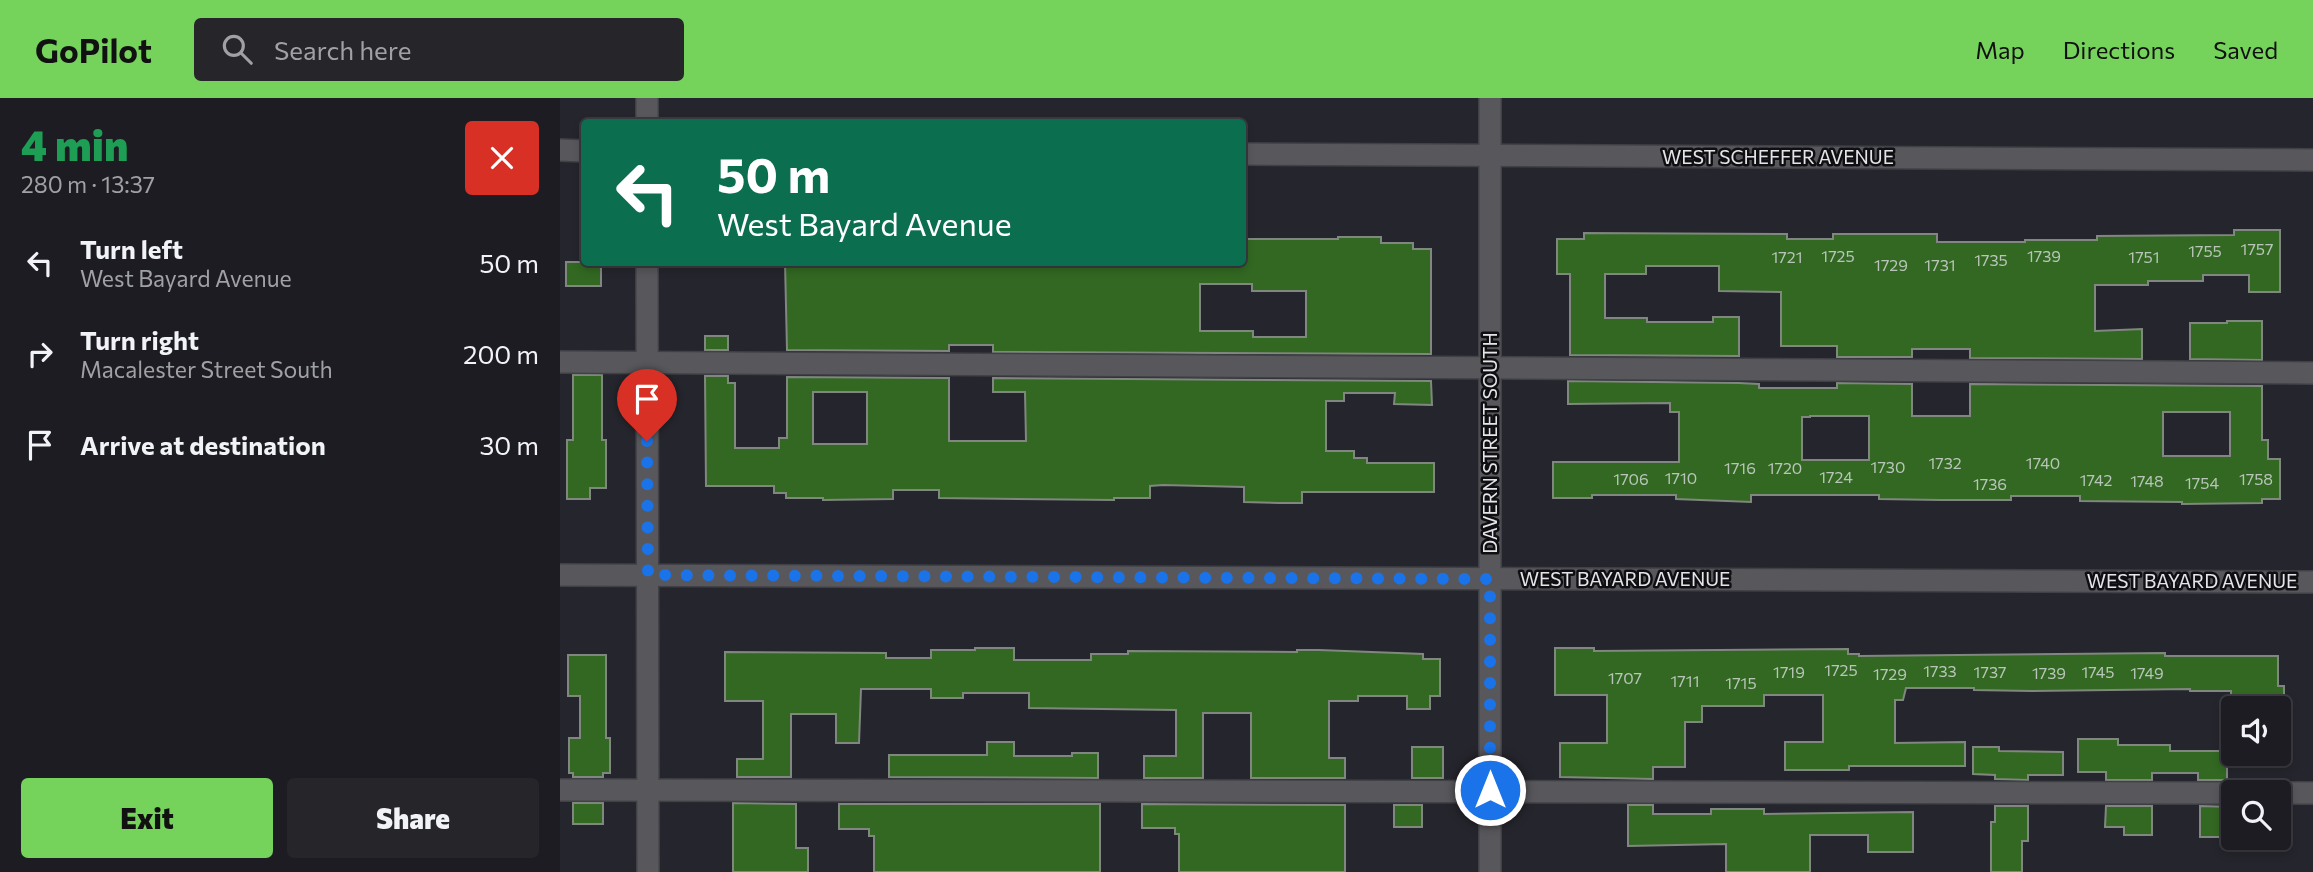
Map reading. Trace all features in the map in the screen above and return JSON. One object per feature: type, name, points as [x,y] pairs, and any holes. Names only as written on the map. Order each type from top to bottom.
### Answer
[{"type":"street","points":[[647,98],[647,119]]},
{"type":"street","name":"DAVERN STREET SOUTH","points":[[1490,98],[1490,872]]},
{"type":"street","points":[[560,150],[581,151]]},
{"type":"street","name":"WEST SCHEFFER AVENUE","points":[[1246,154],[2313,160]]},
{"type":"street","points":[[647,266],[648,872]]},
{"type":"street","points":[[560,362],[2313,373]]},
{"type":"street","name":"WEST BAYARD AVENUE","points":[[560,575],[2313,582]]},
{"type":"street","points":[[560,789],[2221,793]]},
{"type":"street","points":[[2291,793],[2313,793]]},
{"type":"building","points":[[2234,230],[2280,230],[2280,292],[2249,292],[2249,275],[2203,275],[2203,281],[2148,281],[2148,285],[2095,285],[2095,331],[2142,329],[2142,359],[1970,358],[1970,349],[1912,349],[1912,357],[1837,357],[1837,346],[1781,346],[1781,292],[1719,291],[1719,266],[1646,266],[1646,274],[1605,274],[1605,318],[1647,318],[1647,322],[1713,322],[1713,317],[1739,317],[1739,356],[1570,355],[1570,274],[1557,274],[1557,239],[1584,239],[1584,233],[1787,234],[1787,239],[1833,239],[1833,234],[1937,234],[1937,242],[2025,242],[2097,240],[2097,236],[2234,235]]},
{"type":"building","points":[[1381,237],[1381,243],[1413,243],[1413,249],[1431,249],[1431,354],[993,352],[993,345],[949,345],[949,351],[787,350],[785,266],[1246,266],[1246,239]],"holes":[[[1200,284],[1252,284],[1252,291],[1306,291],[1306,337],[1253,337],[1253,331],[1200,331]]]},
{"type":"building","points":[[566,262],[581,262],[581,266],[601,266],[601,286],[566,286]]},
{"type":"building","points":[[2262,321],[2262,360],[2190,359],[2190,323]]},
{"type":"building","points":[[705,336],[728,336],[728,350],[705,350]]},
{"type":"building","points":[[573,375],[602,375],[602,440],[606,440],[606,488],[590,488],[590,499],[567,499],[567,440],[573,440]]},
{"type":"building","points":[[705,376],[728,376],[728,383],[735,383],[735,448],[779,448],[779,438],[787,438],[787,377],[949,378],[949,441],[1026,441],[1025,392],[993,392],[993,378],[1431,381],[1432,405],[1394,404],[1395,393],[1344,393],[1344,401],[1326,401],[1326,451],[1354,451],[1354,458],[1367,458],[1367,463],[1434,463],[1434,492],[1302,492],[1302,503],[1279,503],[1244,502],[1244,487],[1163,485],[1150,486],[1150,498],[1114,500],[939,498],[939,490],[893,490],[893,499],[823,500],[786,498],[786,493],[774,493],[774,486],[706,486]],"holes":[[[813,392],[867,392],[867,444],[813,444]]]},
{"type":"building","points":[[1568,381],[1739,383],[1759,384],[1759,388],[1837,388],[1837,383],[1912,384],[1912,416],[1970,416],[1970,384],[2262,386],[2262,440],[2268,440],[2268,459],[2280,459],[2280,499],[2262,499],[2262,503],[2182,504],[2080,501],[2080,496],[1940,500],[1879,499],[1879,495],[1751,495],[1751,502],[1676,499],[1676,495],[1553,498],[1553,462],[1679,462],[1679,412],[1670,412],[1670,403],[1568,404]],"holes":[[[2163,412],[2230,412],[2230,456],[2163,456]],[[1869,416],[1869,460],[1802,460],[1802,417]]]},
{"type":"building","points":[[1014,648],[1014,660],[1091,660],[1091,654],[1128,654],[1128,651],[1319,650],[1423,654],[1423,659],[1440,659],[1440,696],[1430,696],[1430,709],[1407,709],[1407,696],[1358,696],[1358,701],[1329,701],[1329,758],[1345,758],[1345,778],[1251,778],[1251,713],[1203,713],[1203,778],[1144,778],[1144,756],[1176,756],[1176,710],[1029,708],[1029,693],[963,693],[963,698],[931,698],[931,689],[861,689],[859,743],[836,743],[836,714],[791,714],[791,777],[737,777],[737,759],[763,759],[763,701],[725,701],[725,652],[886,653],[886,658],[931,658],[931,650]]},
{"type":"building","points":[[1555,648],[1594,648],[1594,651],[1848,649],[1848,654],[1859,656],[2165,653],[2165,656],[2278,656],[2278,686],[2284,686],[2284,696],[2231,696],[2231,691],[2190,689],[2031,691],[1906,688],[1903,700],[1895,700],[1895,743],[1965,742],[1965,766],[1849,766],[1849,770],[1785,770],[1785,742],[1823,742],[1823,695],[1764,695],[1764,706],[1702,706],[1702,722],[1685,722],[1685,767],[1653,767],[1653,779],[1560,777],[1560,743],[1607,743],[1607,695],[1555,695]]},
{"type":"building","points":[[568,655],[606,655],[606,738],[610,738],[610,773],[603,773],[603,777],[573,777],[573,773],[569,773],[569,738],[580,738],[580,696],[568,696]]},
{"type":"building","points":[[2078,739],[2118,739],[2118,745],[2170,745],[2170,751],[2221,751],[2221,766],[2227,766],[2227,780],[2198,780],[2198,773],[2152,773],[2152,780],[2106,780],[2106,772],[2078,772]]},
{"type":"building","points":[[987,742],[1014,742],[1014,756],[1098,753],[1098,778],[889,777],[889,755],[987,755]]},
{"type":"building","points":[[1412,747],[1443,747],[1443,778],[1412,778]]},
{"type":"building","points":[[1973,747],[1999,747],[1999,751],[2063,752],[2063,775],[2028,775],[2028,780],[1995,779],[1995,775],[1973,774]]},
{"type":"building","points":[[573,803],[603,803],[603,824],[573,824]]},
{"type":"building","points":[[733,803],[796,804],[796,848],[808,848],[808,872],[733,872]]},
{"type":"building","points":[[839,804],[1100,804],[1100,872],[874,872],[874,836],[869,836],[869,829],[839,829]]},
{"type":"building","points":[[1142,804],[1345,805],[1345,872],[1179,872],[1179,834],[1175,834],[1175,828],[1142,828]]},
{"type":"building","points":[[1394,805],[1422,805],[1422,827],[1394,827]]},
{"type":"building","points":[[1628,805],[1653,805],[1653,814],[1711,814],[1711,809],[1764,809],[1764,814],[1913,812],[1913,852],[1868,852],[1868,835],[1810,835],[1810,872],[1726,872],[1726,844],[1628,846]]},
{"type":"building","points":[[1995,806],[2028,806],[2028,841],[2022,841],[2022,872],[1991,872],[1991,822],[1995,822]]},
{"type":"building","points":[[2106,806],[2152,806],[2152,835],[2124,835],[2124,827],[2105,827]]},
{"type":"building","points":[[2200,806],[2221,807],[2221,837],[2200,837]]},
{"type":"route","points":[[647,441],[648,575],[1490,579],[1490,790]]}]
